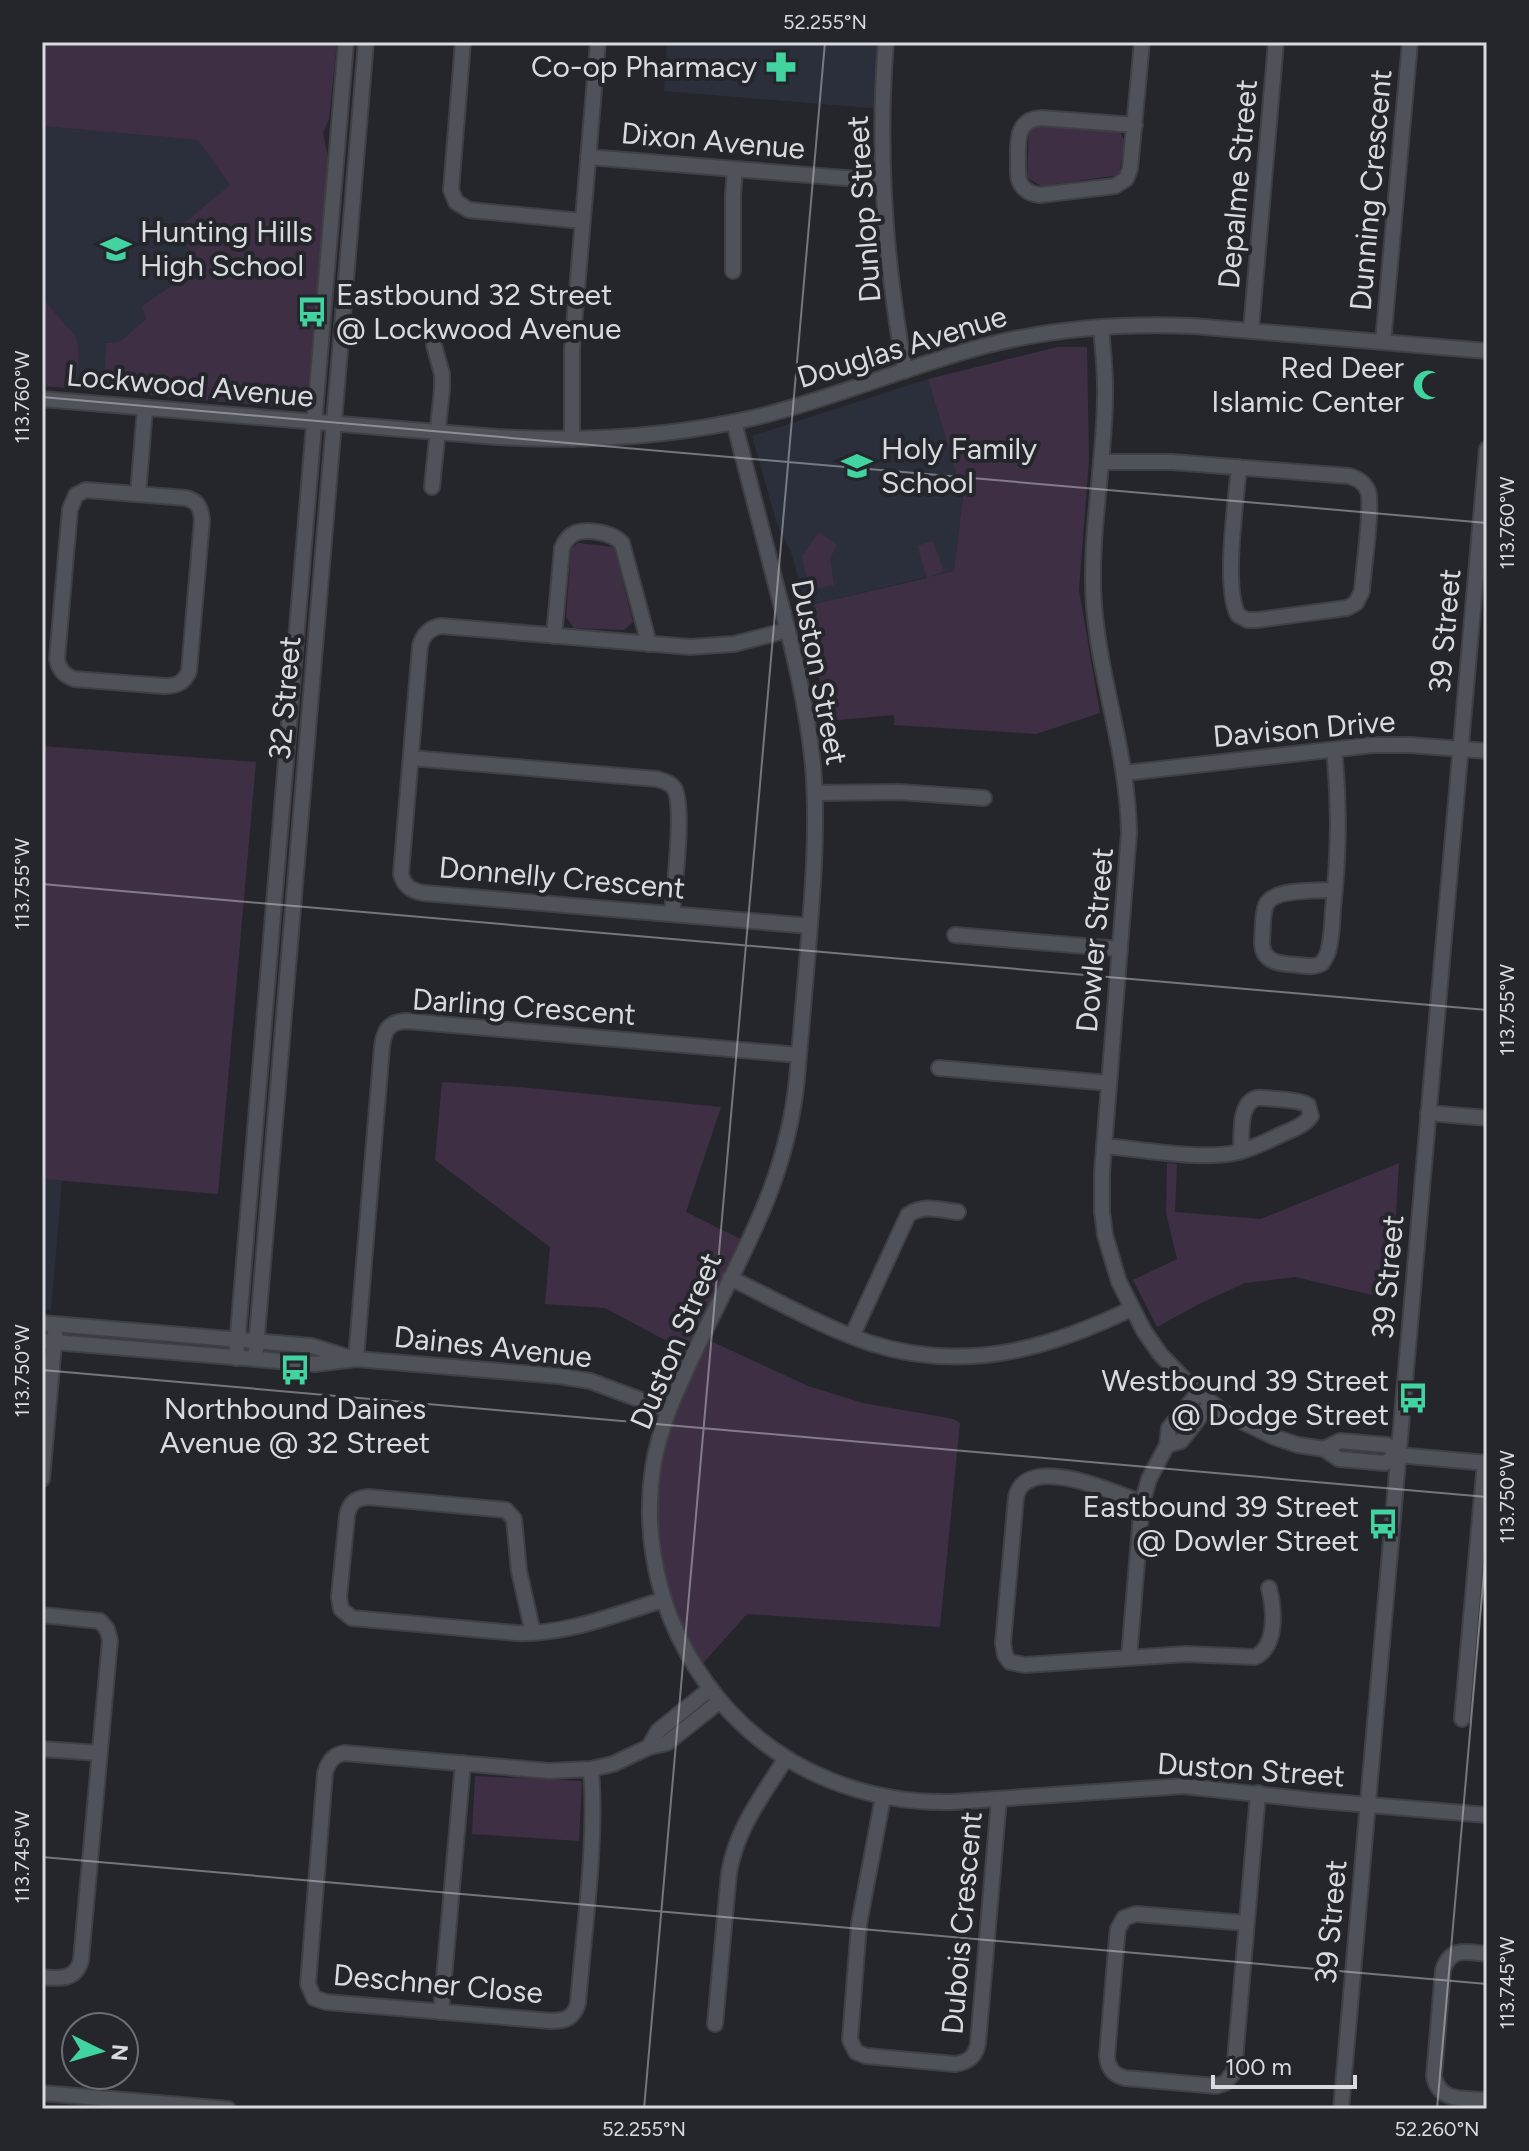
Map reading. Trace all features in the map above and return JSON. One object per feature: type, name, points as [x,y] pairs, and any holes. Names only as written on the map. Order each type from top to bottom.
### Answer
[{"type":"street","name":"32 Street","points":[[236,1358],[346,42]]},
{"type":"street","name":"32 Street","points":[[255,1359],[366,42]]},
{"type":"street","points":[[463,42],[451,190],[456,202],[469,210],[582,221]]},
{"type":"street","points":[[572,439],[572,349],[598,42]]},
{"type":"street","name":"Dunlop Street","points":[[886,42],[881,119],[882,181],[887,245],[905,371]]},
{"type":"street","points":[[1135,125],[1041,118],[1029,120],[1018,140],[1018,173],[1022,186],[1030,193],[1040,195],[1120,184],[1126,179],[1130,169],[1135,125],[1142,42]]},
{"type":"street","name":"Depalme Street","points":[[1251,330],[1276,42]]},
{"type":"street","name":"Dunning Crescent","points":[[1383,342],[1410,42]]},
{"type":"street","name":"Dixon Avenue","points":[[588,157],[882,181]]},
{"type":"street","points":[[733,271],[735,169]]},
{"type":"street","name":"Douglas Avenue","points":[[334,424],[525,438],[572,439],[648,434],[734,422],[806,404],[986,345],[1047,333],[1101,327],[1170,325],[1251,330],[1487,351]]},
{"type":"street","name":"Dowler Street","points":[[1101,327],[1105,398],[1093,559],[1094,607],[1125,773],[1129,833],[1101,1196],[1105,1235],[1115,1271],[1131,1309],[1160,1354],[1198,1393],[1236,1420],[1298,1445],[1324,1449],[1340,1441],[1387,1445],[1398,1455],[1486,1462]]},
{"type":"street","points":[[432,487],[442,381],[434,345]]},
{"type":"street","name":"Lockwood Avenue","points":[[42,399],[334,424]]},
{"type":"street","points":[[138,494],[145,408]]},
{"type":"street","name":"Duston Street","points":[[734,422],[806,710],[815,793],[815,851],[799,1055],[781,1160],[767,1201],[668,1410],[653,1469],[650,1518],[653,1558],[663,1600],[678,1636],[710,1689],[752,1733],[786,1758],[838,1784],[883,1797],[926,1802],[1183,1786],[1487,1815]]},
{"type":"street","name":"39 Street","points":[[1341,2109],[1487,449]]},
{"type":"street","points":[[1101,462],[1172,462],[1239,467],[1349,476],[1363,483],[1369,494],[1369,504],[1362,591],[1356,603],[1341,610],[1257,620],[1247,620],[1238,615],[1232,599],[1231,562],[1239,467]]},
{"type":"street","points":[[86,490],[138,494],[192,499],[202,513],[189,671],[182,681],[171,686],[74,679],[62,672],[57,659],[72,501],[86,490]]},
{"type":"street","points":[[554,636],[562,548],[572,534],[583,531],[614,535],[622,543],[649,644]]},
{"type":"street","name":"Donnelly Crescent","points":[[788,630],[741,643],[690,647],[441,626],[429,630],[420,646],[401,868],[404,883],[410,889],[424,893],[810,926]]},
{"type":"street","name":"Davison Drive","points":[[1125,773],[1385,744],[1487,751]]},
{"type":"street","points":[[1334,750],[1339,821],[1335,890],[1329,949],[1321,963],[1310,966],[1280,964],[1269,959],[1262,946],[1265,909],[1270,899],[1279,894],[1335,890]]},
{"type":"street","points":[[411,758],[664,781],[674,788],[678,800],[672,914]]},
{"type":"street","points":[[815,793],[899,792],[984,798]]},
{"type":"street","points":[[955,935],[1120,949]]},
{"type":"street","name":"Darling Crescent","points":[[356,1359],[382,1047],[388,1027],[406,1021],[799,1055]]},
{"type":"street","points":[[939,1068],[1109,1083]]},
{"type":"street","points":[[1104,1146],[1215,1155],[1241,1151],[1304,1124],[1311,1116],[1308,1105],[1264,1098],[1253,1100],[1245,1109],[1241,1151]]},
{"type":"street","points":[[1428,1113],[1487,1118]]},
{"type":"street","points":[[852,1336],[908,1215],[926,1208],[958,1212]]},
{"type":"street","points":[[730,1278],[852,1336],[918,1354],[964,1357],[1030,1348],[1068,1337],[1131,1309]]},
{"type":"street","points":[[42,1479],[49,1324]]},
{"type":"street","name":"Daines Avenue","points":[[49,1324],[318,1347],[356,1359]]},
{"type":"street","name":"Daines Avenue","points":[[48,1341],[315,1364],[356,1359],[574,1378],[608,1387],[668,1410]]},
{"type":"street","points":[[1129,1657],[1142,1503],[1149,1479],[1167,1445],[1169,1428],[1198,1393]]},
{"type":"street","points":[[1167,1445],[1181,1441],[1211,1403]]},
{"type":"street","points":[[1462,1719],[1486,1462]]},
{"type":"street","points":[[1142,1503],[1082,1482],[1055,1477],[1032,1478],[1021,1485],[1016,1497],[1003,1643],[1007,1659],[1019,1665],[1186,1654],[1250,1658],[1260,1655],[1267,1648],[1270,1637],[1273,1604],[1269,1588]]},
{"type":"street","points":[[533,1633],[519,1571],[514,1519],[506,1510],[368,1497],[350,1505],[339,1597],[341,1609],[348,1616],[533,1633],[552,1631],[663,1600]]},
{"type":"street","points":[[42,1615],[100,1621],[107,1629],[110,1640],[81,1960],[79,1968],[71,1976],[42,1977]]},
{"type":"street","name":"Deschner Close","points":[[649,1747],[658,1731],[710,1689]]},
{"type":"street","name":"Deschner Close","points":[[591,1769],[593,1803],[578,2003],[568,2019],[558,2021],[326,2002],[311,1994],[308,1984],[327,1766],[339,1754],[549,1771],[591,1769],[667,1743],[720,1701]]},
{"type":"street","points":[[42,1749],[99,1753]]},
{"type":"street","points":[[715,2024],[732,1855],[740,1831],[786,1758]]},
{"type":"street","points":[[441,2012],[463,1763]]},
{"type":"street","points":[[1246,1923],[1136,1914],[1124,1918],[1118,1929],[1107,2056],[1112,2072],[1125,2078],[1211,2086],[1228,2081],[1234,2072],[1258,1793]]},
{"type":"street","name":"Dubois Crescent","points":[[883,1797],[859,1924],[850,2040],[856,2052],[866,2056],[955,2064],[965,2062],[974,2055],[978,2043],[999,1799]]},
{"type":"street","points":[[1487,1954],[1458,1952],[1445,1963],[1434,2076],[1438,2088],[1445,2094],[1487,2100]]},
{"type":"street","points":[[42,2093],[228,2109]]},
{"type":"shaded area","points":[[42,42],[337,42],[329,119],[323,133],[329,162],[307,398],[300,405],[290,408],[103,391],[106,343],[119,342],[146,319],[142,306],[203,264],[176,234],[176,230],[230,185],[198,140],[42,126]]},
{"type":"shaded area","points":[[667,42],[886,42],[882,109],[664,91]]},
{"type":"shaded area","points":[[1037,125],[1119,131],[1125,141],[1119,175],[1042,186],[1027,178],[1029,130]]},
{"type":"shaded area","name":"Hunting Hills High School","points":[[42,126],[199,140],[230,185],[176,234],[203,264],[142,306],[146,319],[119,342],[106,343],[103,391],[42,386]]},
{"type":"shaded area","points":[[42,298],[77,342],[77,371],[69,388],[42,386]]},
{"type":"shaded area","points":[[1057,347],[1087,347],[1089,460],[1079,590],[1100,713],[1036,734],[894,725],[894,715],[827,721],[806,606],[927,578],[917,546],[933,541],[944,571],[929,577],[954,571],[963,496],[928,379]]},
{"type":"shaded area","name":"Holy Family School","points":[[928,379],[963,496],[954,571],[806,606],[791,552],[777,524],[752,436]]},
{"type":"shaded area","points":[[819,532],[837,545],[830,558],[834,585],[809,590],[802,556]]},
{"type":"shaded area","points":[[578,543],[614,547],[633,622],[624,630],[574,628],[566,617],[571,549]]},
{"type":"shaded area","points":[[42,746],[256,762],[218,1194],[42,1179]]},
{"type":"shaded area","points":[[442,1082],[721,1107],[686,1212],[747,1242],[702,1337],[808,1386],[863,1403],[954,1419],[960,1423],[940,1627],[747,1614],[697,1670],[663,1600],[653,1469],[693,1355],[605,1308],[545,1304],[550,1247],[435,1160]]},
{"type":"shaded area","points":[[1167,1163],[1177,1164],[1175,1212],[1261,1219],[1399,1163],[1391,1297],[1295,1277],[1245,1283],[1157,1327],[1133,1280],[1177,1259],[1166,1213]]},
{"type":"shaded area","points":[[42,1179],[62,1181],[51,1310],[42,1309]]},
{"type":"shaded area","points":[[475,1776],[582,1781],[579,1841],[472,1834]]},
{"type":"place","name":"Co-op Pharmacy","points":[[781,67]]},
{"type":"place","name":"Hunting Hills High School","points":[[116,249]]},
{"type":"place","name":"Eastbound 32 Street @ Lockwood Avenue","points":[[312,312]]},
{"type":"place","name":"Red Deer Islamic Center","points":[[1428,385]]},
{"type":"place","name":"Holy Family School","points":[[857,466]]},
{"type":"place","name":"Northbound Daines Avenue @ 32 Street","points":[[295,1370]]},
{"type":"place","name":"Westbound 39 Street @ Dodge Street","points":[[1413,1398]]},
{"type":"place","name":"Eastbound 39 Street @ Dowler Street","points":[[1383,1524]]}]
